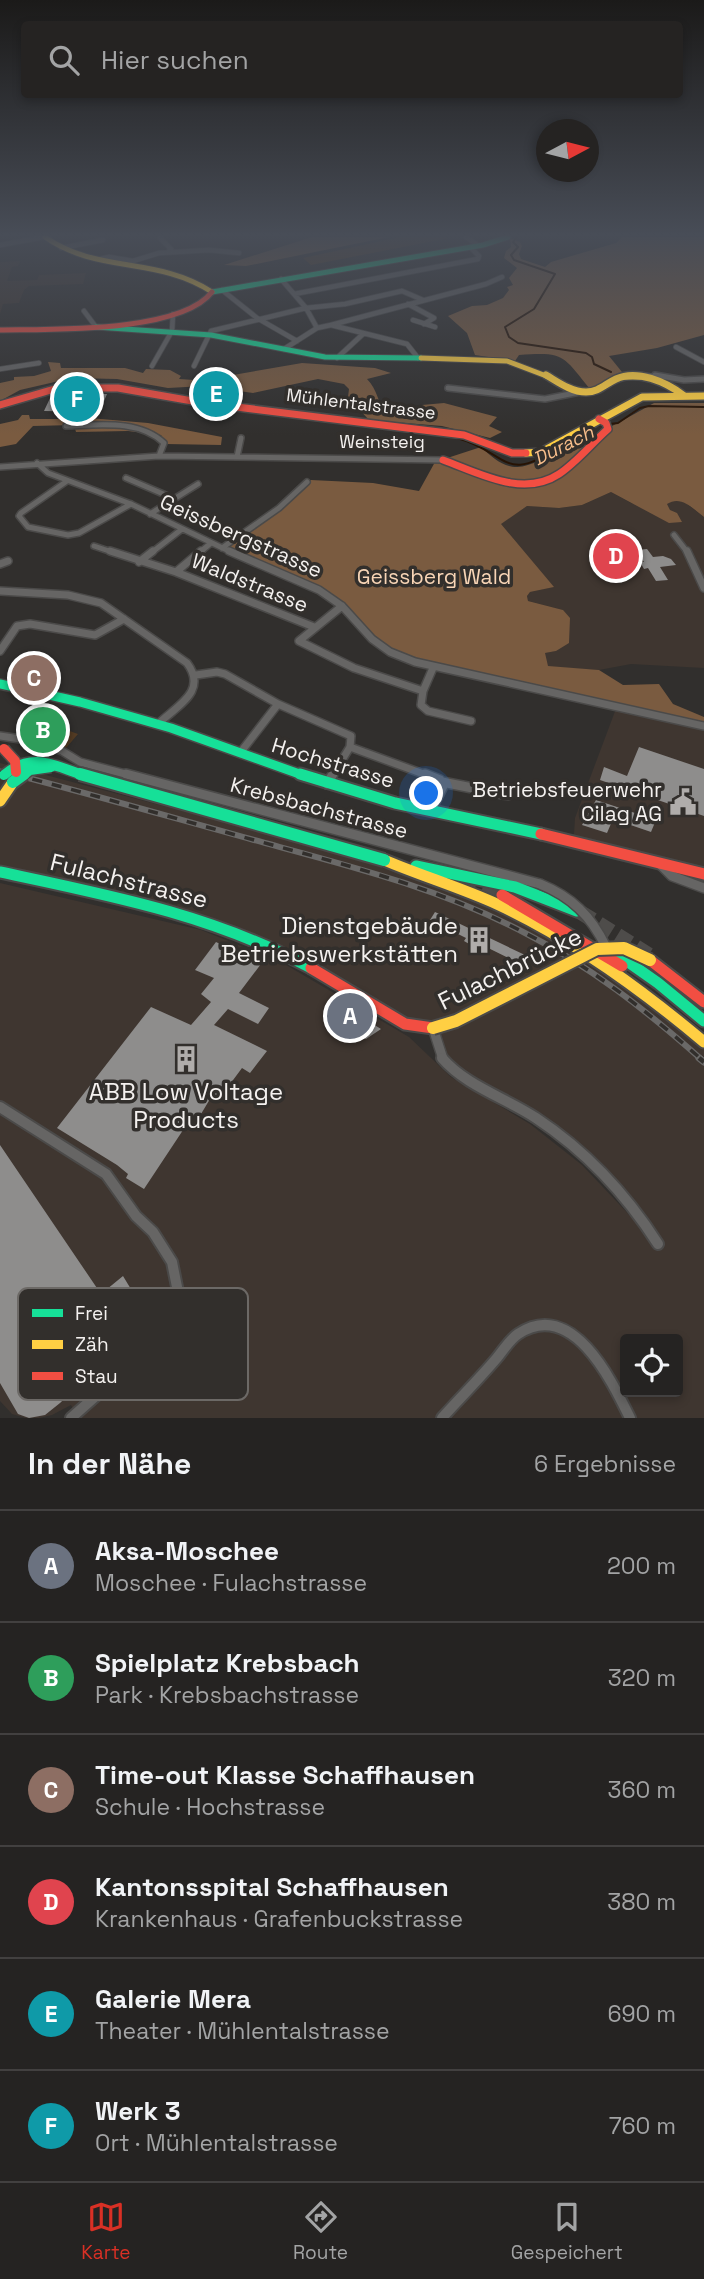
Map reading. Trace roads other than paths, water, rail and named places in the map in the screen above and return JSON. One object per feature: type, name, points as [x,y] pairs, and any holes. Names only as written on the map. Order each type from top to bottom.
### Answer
[{"type":"main road","points":[[96,327],[173,314],[203,303]]},
{"type":"main road","points":[[0,330],[96,327],[172,331],[208,334],[337,358],[472,356],[503,360],[534,369],[580,392],[601,391],[617,378],[638,376],[675,388],[683,395]]},
{"type":"main road","name":"Mühlentalstrasse","points":[[0,405],[58,388],[118,388],[204,403],[464,435],[512,453],[526,454],[541,452],[605,423],[642,397],[704,396]]},
{"type":"main road","name":"Weinsteig","points":[[443,460],[507,481],[540,484],[560,472],[605,423]]},
{"type":"main road","name":"Hochstrasse","points":[[0,684],[80,702],[158,724],[327,784],[431,810],[546,834],[704,874]]},
{"type":"main road","points":[[1,752],[13,758],[16,765]]},
{"type":"main road","points":[[1,752],[6,779]]},
{"type":"main road","points":[[0,801],[6,779],[16,765],[36,761],[384,860],[504,884],[577,911]]},
{"type":"main road","points":[[6,779],[30,770],[51,767]]},
{"type":"main road","points":[[384,860],[488,900],[548,931],[630,982],[704,1042]]},
{"type":"main road","name":"Fulachstrasse","points":[[0,872],[164,907],[229,929],[293,957],[405,1024],[433,1028]]},
{"type":"main road","points":[[704,1021],[651,977],[582,932],[502,895],[618,964],[704,1032]]},
{"type":"main road","points":[[606,947],[624,948],[650,960],[704,1002]]},
{"type":"main road","name":"Fulachbrücke","points":[[433,1028],[456,1021],[593,951],[606,947]]},
{"type":"street","points":[[236,303],[297,341]]},
{"type":"street","points":[[302,303],[317,328]]},
{"type":"street","points":[[194,366],[208,334],[260,318],[306,308],[349,303]]},
{"type":"street","points":[[284,349],[317,328],[411,303]]},
{"type":"street","points":[[408,304],[434,318],[424,324]]},
{"type":"street","points":[[84,312],[96,327]]},
{"type":"street","points":[[152,366],[172,331],[173,314]]},
{"type":"street","points":[[413,320],[435,327]]},
{"type":"street","points":[[331,326],[411,346],[418,358]]},
{"type":"street","points":[[337,358],[363,334]]},
{"type":"street","points":[[676,347],[704,362]]},
{"type":"street","points":[[0,369],[39,363]]},
{"type":"street","points":[[638,376],[648,374],[678,380],[704,379]]},
{"type":"street","points":[[449,388],[531,399],[563,398],[580,392]]},
{"type":"street","points":[[66,426],[134,427],[147,431],[160,437],[164,443],[159,456]]},
{"type":"street","points":[[237,457],[241,438]]},
{"type":"street","name":"Weinsteig","points":[[0,467],[159,456],[443,460]]},
{"type":"street","name":"Geissbergstrasse","points":[[37,463],[44,471],[131,504],[318,590],[342,606],[372,639],[390,652],[433,668],[704,726]]},
{"type":"street","points":[[126,478],[175,499]]},
{"type":"street","points":[[67,481],[21,513],[19,516],[24,524],[61,535],[74,535],[131,504]]},
{"type":"street","points":[[222,548],[279,508],[307,482]]},
{"type":"street","points":[[150,514],[198,484]]},
{"type":"street","points":[[139,562],[182,529]]},
{"type":"street","points":[[674,535],[688,555],[704,587]]},
{"type":"street","name":"Waldstrasse","points":[[211,543],[176,572],[314,627]]},
{"type":"street","points":[[94,546],[176,572]]},
{"type":"street","points":[[0,564],[8,561]]},
{"type":"street","points":[[0,591],[79,597],[101,603],[187,663],[196,675],[196,683],[190,695],[158,724]]},
{"type":"street","points":[[342,606],[299,641],[354,668],[423,691]]},
{"type":"street","points":[[0,651],[18,626],[30,624],[95,635],[103,634],[117,620],[124,619]]},
{"type":"street","points":[[433,668],[423,691],[421,705],[428,711],[471,721]]},
{"type":"street","points":[[196,675],[217,672],[225,674],[278,704],[351,736],[350,747],[327,784]]},
{"type":"street","points":[[240,752],[278,704]]},
{"type":"street","name":"Krebsbachstrasse","points":[[0,736],[27,740],[62,751],[80,762],[282,818],[465,862],[540,884],[566,895],[582,907],[593,920],[606,947]]},
{"type":"street","points":[[350,747],[442,782],[508,795]]},
{"type":"street","points":[[431,810],[443,786],[442,782]]},
{"type":"street","name":"Hochstrasse","points":[[658,863],[672,876],[704,888]]},
{"type":"street","points":[[433,1028],[442,1058],[449,1066],[538,1119],[586,1156],[618,1188],[644,1220],[658,1244]]},
{"type":"street","points":[[0,1107],[106,1174],[136,1216],[153,1232],[172,1262],[177,1288]]},
{"type":"street","points":[[442,1418],[519,1334],[544,1324],[553,1324],[568,1329],[583,1342],[630,1418]]},
{"type":"street","points":[[71,1418],[91,1400]]},
{"type":"waterway","points":[[537,303],[534,309],[505,327],[509,337],[518,343],[586,353],[592,357],[594,364],[611,372]]},
{"type":"waterway","name":"Durach","points":[[593,426],[618,423],[640,408],[649,406],[704,407]]},
{"type":"waterway","name":"Durach","points":[[457,438],[517,465],[543,457],[563,444]]},
{"type":"tunnel","points":[[462,880],[502,895]]},
{"type":"tunnel","points":[[580,912],[654,958]]},
{"type":"railway","points":[[0,771],[20,776]]},
{"type":"railway","points":[[13,774],[358,869],[460,903],[525,933],[572,960],[639,1007],[701,1059]]},
{"type":"railway","points":[[699,1058],[704,1062]]},
{"type":"place","name":"Galerie Mera","points":[[216,394]]},
{"type":"place","name":"Werk 3","points":[[77,399]]},
{"type":"place","name":"Kantonsspital Schaffhausen","points":[[616,556]]},
{"type":"place","name":"Time-out Klasse Schaffhausen","points":[[34,678]]},
{"type":"place","name":"Spielplatz Krebsbach","points":[[43,730]]},
{"type":"place","name":"Betriebsfeuerwehr Cilag AG","points":[[683,802]]},
{"type":"place","name":"Dienstgebäude Betriebswerkstätten","points":[[479,940]]},
{"type":"place","name":"Aksa-Moschee","points":[[350,1016]]},
{"type":"place","name":"ABB Low Voltage Products","points":[[186,1059]]},
{"type":"park label","name":"Geissberg Wald","points":[[434,577]]}]
